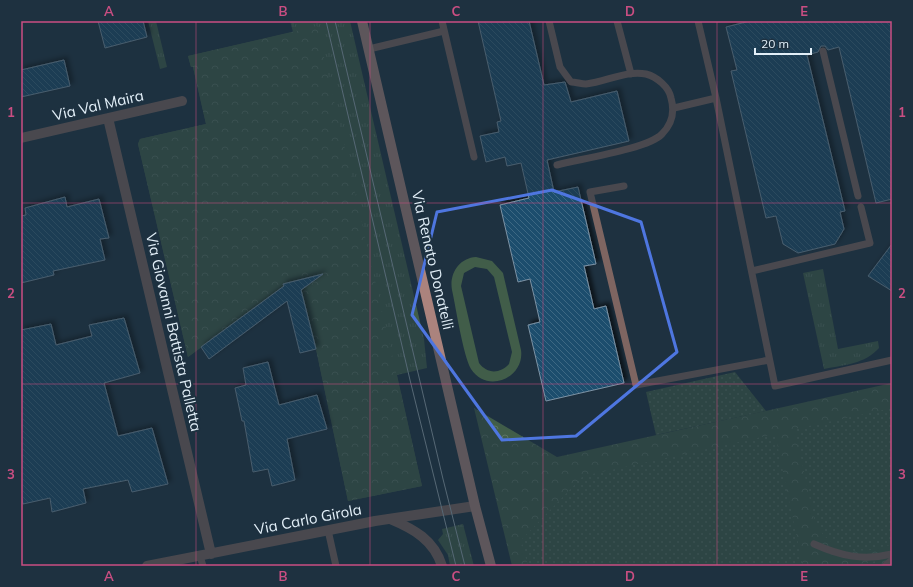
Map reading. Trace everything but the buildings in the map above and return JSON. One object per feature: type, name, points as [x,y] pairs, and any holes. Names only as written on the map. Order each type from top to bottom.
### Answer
[{"type":"main road","name":"Via Renato Donatelli","points":[[362,21],[474,506],[491,566]]},
{"type":"street","name":"Via Val Maira","points":[[21,138],[182,101]]},
{"type":"street","name":"Via Giovanni Battista Palletta","points":[[108,118],[211,554]]},
{"type":"street","name":"Via Carlo Girola","points":[[147,566],[202,561],[211,554],[328,530],[474,506]]},
{"type":"street","points":[[390,519],[420,534],[430,543],[439,556],[442,566]]},
{"type":"street","points":[[887,566],[892,562]]},
{"type":"lane","points":[[442,21],[474,157]]},
{"type":"lane","points":[[549,21],[560,67],[571,82],[585,84],[631,74],[647,74],[660,81],[670,93],[674,108],[671,123],[661,135],[646,144],[557,165]]},
{"type":"lane","points":[[617,21],[631,74]]},
{"type":"lane","points":[[698,21],[716,98],[775,386],[892,360]]},
{"type":"lane","points":[[369,49],[444,31]]},
{"type":"lane","points":[[823,51],[858,196]]},
{"type":"lane","points":[[674,108],[716,98]]},
{"type":"lane","points":[[624,186],[590,192],[636,385],[769,360]]},
{"type":"lane","points":[[752,272],[870,243],[861,207]]},
{"type":"lane","points":[[328,530],[336,566]]},
{"type":"lane","points":[[814,544],[840,555],[876,558],[892,554]]},
{"type":"highlighted area","points":[[552,190],[641,222],[677,352],[576,436],[502,440],[412,315],[437,212]]},
{"type":"green space","points":[[148,21],[156,21],[167,67],[160,69]]},
{"type":"green space","points":[[290,21],[350,21],[424,339],[427,368],[397,375],[422,486],[348,501],[316,349],[299,280],[284,284],[284,286],[188,357],[138,144],[140,139],[206,124],[193,67],[191,67],[188,56],[293,32]]},
{"type":"green space","points":[[317,26],[422,486],[348,501],[316,349],[299,280],[284,284],[284,286],[188,357],[138,144],[140,139],[206,124],[193,67],[191,67],[188,56]]},
{"type":"green space","points":[[476,257],[492,261],[503,273],[521,350],[521,360],[517,368],[511,375],[504,379],[486,381],[478,377],[471,369],[465,353],[451,284],[456,268],[465,260]],"holes":[[[475,267],[487,269],[494,277],[512,352],[509,364],[502,370],[498,371],[490,371],[482,367],[479,363],[461,286],[464,273]]]},
{"type":"green space","points":[[823,269],[838,349],[878,341],[879,348],[861,361],[824,369],[803,273]]},
{"type":"green space","points":[[735,372],[766,411],[656,435],[646,392]]},
{"type":"green space","points":[[892,383],[892,566],[512,566],[474,408],[557,457]]},
{"type":"green space","points":[[892,408],[892,544],[871,550],[854,551],[838,547],[824,536],[816,525],[795,429]]},
{"type":"green space","points":[[775,434],[803,566],[528,566],[521,540],[583,476]]},
{"type":"green space","points":[[463,524],[474,566],[450,566],[448,555],[438,540],[443,534],[442,529]]},
{"type":"green space","points":[[877,561],[879,563],[876,566],[824,566],[833,563],[854,565]]},
{"type":"tram line","points":[[326,21],[410,380],[456,566]]},
{"type":"tram line","points":[[335,21],[443,479],[465,566]]}]
